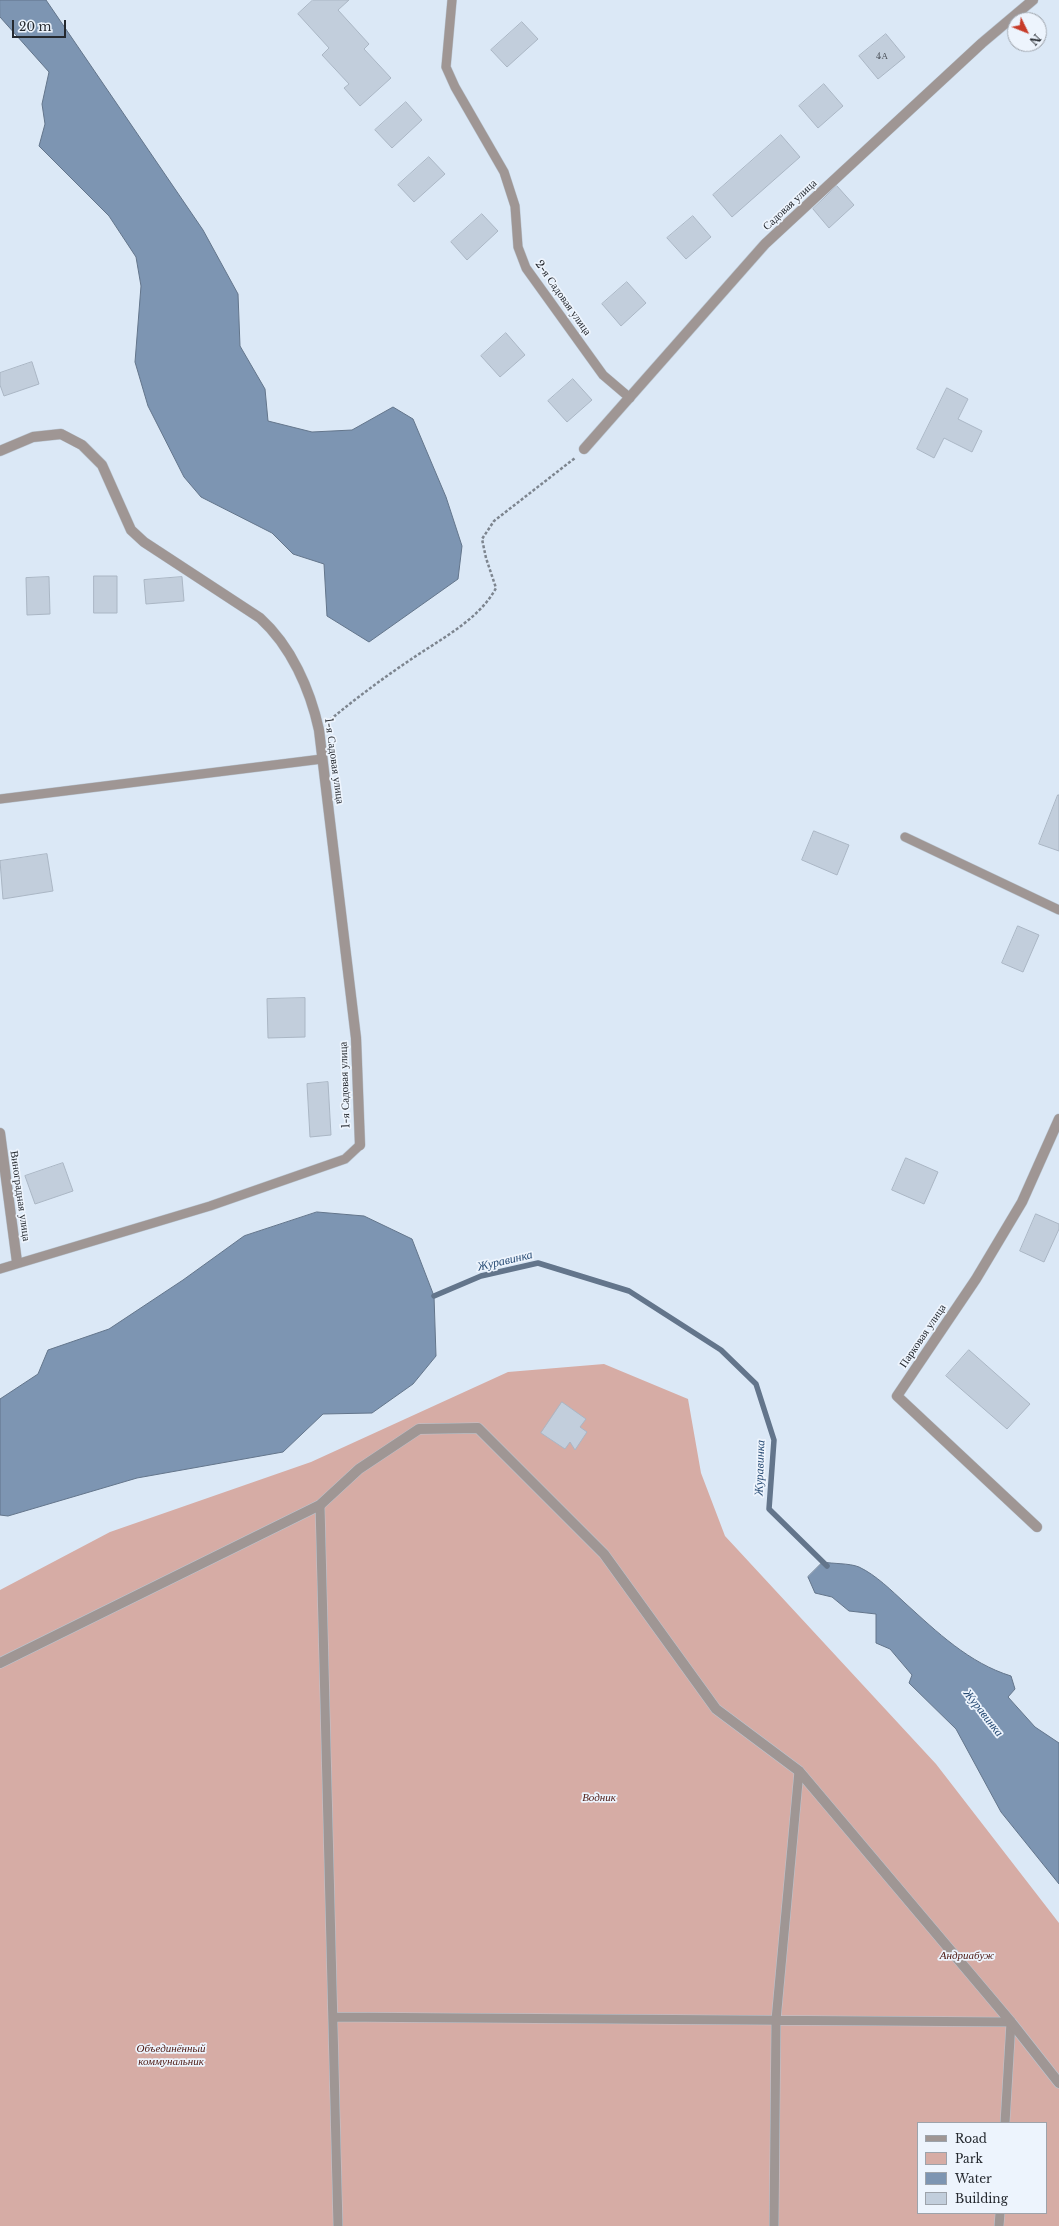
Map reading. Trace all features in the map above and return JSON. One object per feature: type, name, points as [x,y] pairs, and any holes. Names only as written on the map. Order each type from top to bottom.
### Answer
[{"type":"street","name":"Садовая улица","points":[[584,450],[765,244],[982,43],[1034,0]]},
{"type":"street","name":"1-я Садовая улица","points":[[0,451],[33,437],[61,434],[82,446],[102,465],[131,530],[144,542],[260,618],[276,632],[289,652],[314,708],[319,730],[356,1038],[360,1145]]},
{"type":"street","name":"Парковая улица","points":[[1038,1527],[897,1396],[976,1279],[1022,1202],[1059,1119]]},
{"type":"street","name":"Виноградная улица","points":[[0,1133],[17,1262]]},
{"type":"street","points":[[0,1663],[320,1505],[359,1469],[419,1429],[478,1428],[604,1554],[716,1710],[799,1772],[1011,2022],[1059,2083]]},
{"type":"lane","name":"2-я Садовая улица","points":[[452,0],[446,67],[455,87],[504,172],[515,206],[518,247],[526,268],[604,375],[630,398]]},
{"type":"lane","points":[[0,799],[322,759]]},
{"type":"lane","points":[[905,837],[1059,910]]},
{"type":"lane","points":[[0,1269],[17,1262],[218,1203],[345,1159],[360,1145]]},
{"type":"lane","points":[[320,1505],[338,2226]]},
{"type":"lane","points":[[774,2226],[776,2020],[799,1772]]},
{"type":"lane","points":[[333,2017],[1011,2022],[1005,2122]]},
{"type":"lane","points":[[999,2226],[1000,2214]]},
{"type":"path","points":[[319,730],[361,694],[468,620],[489,600],[496,588],[486,558],[482,539],[494,521],[561,471],[584,450]]},
{"type":"green space","points":[[604,1364],[688,1399],[701,1473],[725,1536],[936,1764],[1059,1923],[1059,2226],[0,2226],[0,1590],[110,1532],[311,1462],[508,1372]]},
{"type":"water","points":[[0,0],[46,0],[203,230],[238,294],[240,346],[265,389],[268,421],[312,432],[352,430],[393,407],[413,419],[446,497],[462,546],[458,579],[369,642],[327,616],[324,564],[293,554],[272,533],[201,497],[184,477],[148,406],[135,362],[141,286],[136,257],[109,216],[39,146],[45,124],[42,104],[49,72],[0,17]]},
{"type":"water","points":[[317,1212],[364,1216],[412,1239],[434,1296],[436,1356],[413,1384],[372,1413],[323,1414],[283,1452],[137,1478],[8,1516],[0,1515],[0,1399],[38,1374],[48,1350],[109,1329],[183,1280],[244,1236]]},
{"type":"water","points":[[823,1562],[851,1565],[859,1567],[872,1574],[954,1646],[981,1663],[1011,1676],[1015,1689],[1008,1697],[1035,1727],[1059,1743],[1059,1884],[1001,1812],[956,1729],[909,1683],[912,1675],[890,1649],[876,1643],[876,1614],[849,1611],[832,1597],[815,1593],[808,1577]]},
{"type":"building","points":[[313,0],[349,0],[338,10],[369,44],[364,49],[391,78],[360,106],[344,88],[349,84],[322,55],[329,48],[298,14]]},
{"type":"building","points":[[522,22],[538,39],[507,67],[491,50]]},
{"type":"building","points":[[886,34],[905,57],[878,79],[859,56]]},
{"type":"building","points":[[824,84],[843,106],[818,128],[799,106]]},
{"type":"building","points":[[406,102],[422,120],[392,148],[375,130]]},
{"type":"building","points":[[781,135],[800,157],[732,217],[713,195]]},
{"type":"building","points":[[429,157],[445,174],[414,202],[398,185]]},
{"type":"building","points":[[837,186],[854,205],[829,228],[813,209]]},
{"type":"building","points":[[482,214],[498,231],[467,260],[451,242]]},
{"type":"building","points":[[693,216],[711,237],[686,259],[667,238]]},
{"type":"building","points":[[627,282],[646,303],[621,326],[602,304]]},
{"type":"building","points":[[506,333],[525,355],[500,377],[481,356]]},
{"type":"building","points":[[32,362],[39,384],[4,396],[0,385],[0,373]]},
{"type":"building","points":[[573,379],[592,400],[567,422],[548,401]]},
{"type":"building","points":[[947,388],[968,399],[958,419],[982,431],[972,452],[944,438],[934,458],[917,449]]},
{"type":"building","points":[[94,576],[117,576],[117,613],[94,613]]},
{"type":"building","points":[[49,577],[50,614],[27,615],[26,578]]},
{"type":"building","points":[[182,577],[184,601],[146,604],[144,580]]},
{"type":"building","points":[[1059,795],[1059,851],[1039,844]]},
{"type":"building","points":[[814,831],[849,845],[837,875],[802,860]]},
{"type":"building","points":[[47,854],[53,891],[3,899],[0,861]]},
{"type":"building","points":[[1018,926],[1039,935],[1023,972],[1002,963]]},
{"type":"building","points":[[305,998],[305,1037],[268,1038],[267,999]]},
{"type":"building","points":[[328,1082],[331,1135],[310,1137],[307,1084]]},
{"type":"building","points":[[906,1158],[938,1172],[924,1204],[892,1190]]},
{"type":"building","points":[[63,1163],[73,1191],[35,1204],[25,1176]]},
{"type":"building","points":[[1036,1214],[1059,1224],[1059,1229],[1044,1262],[1020,1251]]},
{"type":"building","points":[[969,1350],[1030,1404],[1007,1429],[946,1376]]},
{"type":"building","points":[[562,1402],[586,1419],[580,1427],[587,1432],[575,1450],[570,1442],[565,1449],[541,1433]]},
{"type":"waterway","name":"Журавинка","points":[[434,1296],[481,1276],[538,1263],[629,1291],[721,1350],[756,1384],[774,1440],[769,1509],[827,1566]]},
{"type":"park label","name":"Водник","points":[[599,1798]]},
{"type":"park label","name":"Андриабуж","points":[[967,1956]]},
{"type":"park label","name":"Объединённый коммунальник","points":[[171,2055]]}]
